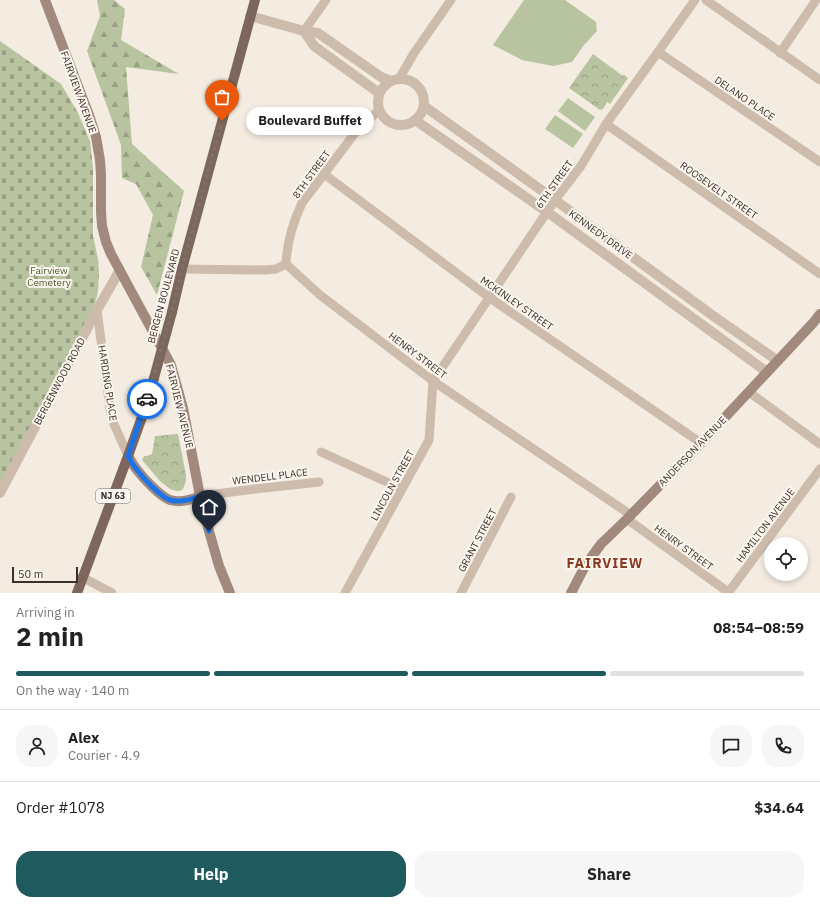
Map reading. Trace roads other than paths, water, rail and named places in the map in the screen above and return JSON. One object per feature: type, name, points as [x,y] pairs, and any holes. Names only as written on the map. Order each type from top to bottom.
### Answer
[{"type":"main road","name":"FAIRVIEW AVENUE","points":[[45,0],[96,137],[100,160],[102,226],[106,242],[111,254],[172,365],[184,414],[200,496],[219,566],[230,593]]},
{"type":"main road","name":"BERGEN BOULEVARD","points":[[77,593],[142,417],[154,378],[254,0]]},
{"type":"main road","name":"ANDERSON AVENUE","points":[[571,593],[585,566],[601,544],[701,443],[820,314]]},
{"type":"main road","name":"HARDING PLACE","points":[[128,456],[138,471],[162,496],[169,500],[178,502],[188,501],[200,496]]},
{"type":"street","points":[[304,31],[326,0]]},
{"type":"street","points":[[250,16],[304,31],[318,33],[381,77],[395,80],[408,80],[415,83],[421,90],[424,98],[424,106],[415,120],[407,124],[398,125],[390,122],[379,110],[379,93],[384,86],[395,80],[450,0]]},
{"type":"street","name":"6TH STREET","points":[[433,381],[555,200],[581,166],[606,124],[695,0]]},
{"type":"street","points":[[706,0],[820,80]]},
{"type":"street","points":[[780,53],[816,0]]},
{"type":"street","points":[[304,31],[314,46],[379,93]]},
{"type":"street","name":"DELANO PLACE","points":[[658,52],[820,162]]},
{"type":"street","name":"KENNEDY DRIVE","points":[[424,106],[666,282],[778,361]]},
{"type":"street","name":"8TH STREET","points":[[286,264],[286,254],[297,214],[302,203],[355,133],[379,110]]},
{"type":"street","name":"KENNEDY DRIVE","points":[[415,120],[548,212],[767,372]]},
{"type":"street","name":"ROOSEVELT STREET","points":[[606,124],[820,274]]},
{"type":"street","name":"MCKINLEY STREET","points":[[324,174],[490,298],[701,443]]},
{"type":"street","points":[[611,258],[619,247]]},
{"type":"street","points":[[182,269],[265,270],[276,269],[286,264]]},
{"type":"street","name":"HENRY STREET","points":[[286,264],[320,295],[433,381],[629,517],[728,593]]},
{"type":"street","name":"BERGENWOOD ROAD","points":[[0,493],[97,310],[120,270]]},
{"type":"street","points":[[659,293],[666,282]]},
{"type":"street","name":"HARDING PLACE","points":[[97,310],[110,409],[114,424],[128,456]]},
{"type":"street","points":[[711,331],[718,319]]},
{"type":"street","name":"LINCOLN STREET","points":[[350,592],[402,489],[429,440],[433,381]]},
{"type":"street","points":[[749,392],[820,444]]},
{"type":"street","points":[[321,452],[402,489]]},
{"type":"street","name":"HAMILTON AVENUE","points":[[728,593],[820,470]]},
{"type":"street","name":"WENDELL PLACE","points":[[200,496],[319,482]]},
{"type":"street","name":"GRANT STREET","points":[[461,593],[511,498]]},
{"type":"street","points":[[82,577],[112,593]]},
{"type":"place","name":"Boulevard Buffet","points":[[222,121]]},
{"type":"district","name":"FAIRVIEW","points":[[605,563]]},
{"type":"park label","name":"Fairview Cemetery","points":[[49,276]]}]
